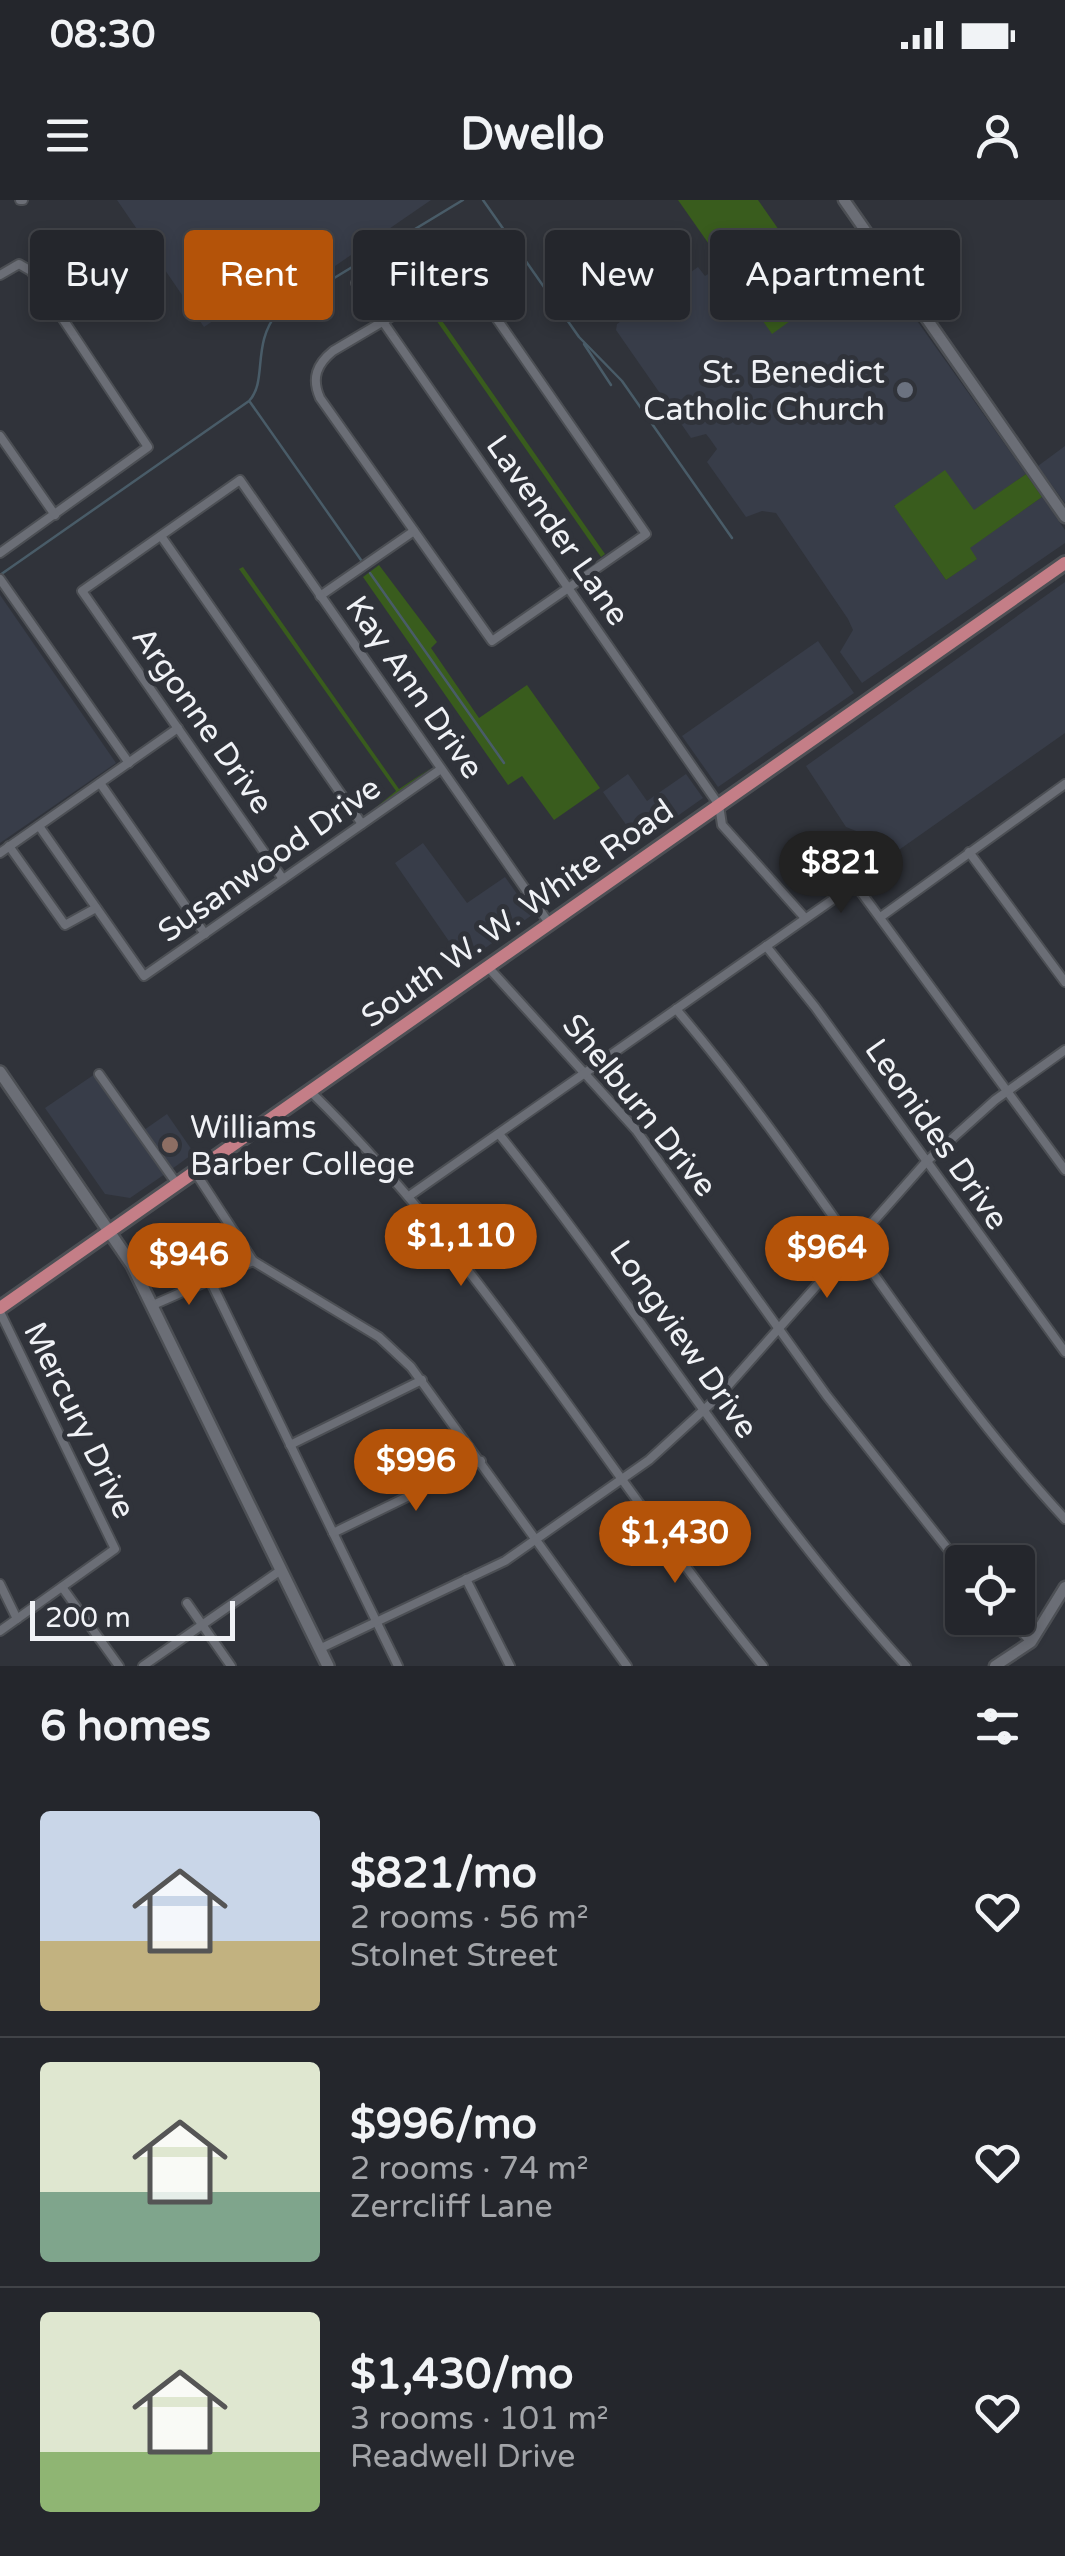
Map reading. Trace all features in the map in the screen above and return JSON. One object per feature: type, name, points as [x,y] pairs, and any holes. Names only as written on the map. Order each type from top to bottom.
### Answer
[{"type":"main road","name":"South W. W. White Road","points":[[0,1310],[1065,562]]},
{"type":"main road","points":[[0,1072],[112,1230],[153,1305],[328,1666]]},
{"type":"street","points":[[844,200],[1065,517]]},
{"type":"street","points":[[0,275],[19,264],[31,271],[148,447],[0,553]]},
{"type":"street","points":[[466,273],[646,534],[492,642],[320,398],[316,373],[333,352],[384,322],[466,273]]},
{"type":"street","name":"Lavender Lane","points":[[384,322],[719,805]]},
{"type":"street","points":[[0,436],[54,515]]},
{"type":"street","name":"Kay Ann Drive","points":[[161,536],[240,480],[549,923]]},
{"type":"street","points":[[320,596],[414,530]]},
{"type":"street","points":[[161,536],[362,824]]},
{"type":"street","name":"Argonne Drive","points":[[161,536],[82,590],[283,879]]},
{"type":"street","points":[[1,580],[128,763]]},
{"type":"street","points":[[0,853],[178,728]]},
{"type":"street","name":"Susanwood Drive","points":[[38,826],[144,976],[441,769]]},
{"type":"street","points":[[100,783],[205,934]]},
{"type":"street","points":[[882,916],[1061,786],[1065,800]]},
{"type":"street","points":[[719,805],[722,825],[805,918]]},
{"type":"street","points":[[9,846],[65,925],[96,908]]},
{"type":"street","points":[[969,852],[1065,982]]},
{"type":"street","points":[[409,1196],[855,884],[1065,1170]]},
{"type":"street","name":"Leonides Drive","points":[[766,946],[1065,1352]]},
{"type":"street","name":"Shelburn Drive","points":[[488,966],[586,1072],[662,1164],[874,1459],[945,1546]]},
{"type":"street","points":[[676,1009],[734,1079],[994,1437],[1065,1519]]},
{"type":"street","points":[[320,1649],[505,1561],[621,1480],[704,1410],[926,1162],[1008,1090],[1065,1050]]},
{"type":"street","points":[[99,1074],[178,1184]]},
{"type":"street","points":[[309,1090],[409,1196],[478,1280],[621,1480],[763,1666]]},
{"type":"street","name":"Longview Drive","points":[[498,1134],[604,1268],[808,1550],[906,1666]]},
{"type":"street","points":[[195,1172],[253,1261],[379,1336],[422,1380],[626,1666]]},
{"type":"street","points":[[153,1305],[253,1261]]},
{"type":"street","points":[[209,1278],[398,1666]]},
{"type":"street","name":"Mercury Drive","points":[[0,1310],[115,1549],[62,1587]]},
{"type":"street","points":[[290,1445],[422,1380]]},
{"type":"street","points":[[334,1533],[481,1461]]},
{"type":"street","points":[[143,1666],[281,1570]]},
{"type":"street","points":[[466,1579],[510,1666]]},
{"type":"street","points":[[0,1584],[17,1619]]},
{"type":"street","points":[[0,1631],[62,1587],[119,1666]]},
{"type":"street","points":[[995,1666],[1031,1642],[1065,1587]]},
{"type":"street","points":[[187,1604],[231,1666]]},
{"type":"street","points":[[1025,1635],[1031,1642]]},
{"type":"shaded area","points":[[117,200],[431,200],[387,230],[353,230],[353,254],[333,267],[333,230],[184,230],[184,298],[164,269],[164,230],[138,230]]},
{"type":"shaded area","points":[[698,267],[705,276],[710,273],[710,320],[763,320],[772,333],[791,320],[916,320],[1026,474],[974,511],[894,505],[946,580],[976,559],[969,548],[1042,497],[1065,530],[1065,543],[862,683],[840,652],[853,630],[848,619],[776,513],[762,511],[746,517],[707,462],[717,449],[706,434],[691,438],[616,330],[623,320],[690,320],[690,273]]},
{"type":"shaded area","points":[[1065,446],[1065,503],[1038,466]]},
{"type":"shaded area","points":[[1065,582],[1065,733],[896,852],[891,845],[846,827],[806,766]]},
{"type":"shaded area","points":[[0,595],[116,763],[0,843]]},
{"type":"shaded area","points":[[818,641],[854,693],[718,787],[682,736]]},
{"type":"shaded area","points":[[628,774],[647,801],[686,774],[703,798],[639,843],[603,792]]},
{"type":"shaded area","points":[[423,843],[467,903],[505,877],[532,915],[464,963],[395,863]]},
{"type":"shaded area","points":[[95,1074],[165,1174],[130,1198],[105,1194],[45,1108]]},
{"type":"shaded area","points":[[167,1114],[194,1153],[172,1169],[144,1130]]},
{"type":"green space","points":[[678,200],[758,200],[779,230],[710,230],[710,246]]},
{"type":"green space","points":[[436,320],[441,320],[605,554],[601,557]]},
{"type":"green space","points":[[762,320],[792,320],[772,334]]},
{"type":"green space","points":[[945,470],[974,510],[1026,474],[1042,497],[970,548],[977,559],[946,580],[894,506]]},
{"type":"green space","points":[[379,565],[437,642],[431,648],[479,718],[527,685],[600,788],[554,820],[522,776],[508,785],[363,577]]},
{"type":"green space","points":[[243,567],[399,789],[431,768],[368,814],[396,791],[239,569]]},
{"type":"waterway","points":[[0,575],[249,401],[258,383],[265,337],[278,312],[463,200]]},
{"type":"waterway","points":[[483,200],[579,337],[622,381],[732,538]]},
{"type":"waterway","points":[[584,344],[611,385]]},
{"type":"waterway","points":[[250,402],[361,560]]},
{"type":"waterway","points":[[370,573],[504,763]]},
{"type":"place","name":"St. Benedict Catholic Church","points":[[905,390]]},
{"type":"place","name":"Williams Barber College","points":[[170,1145]]}]
